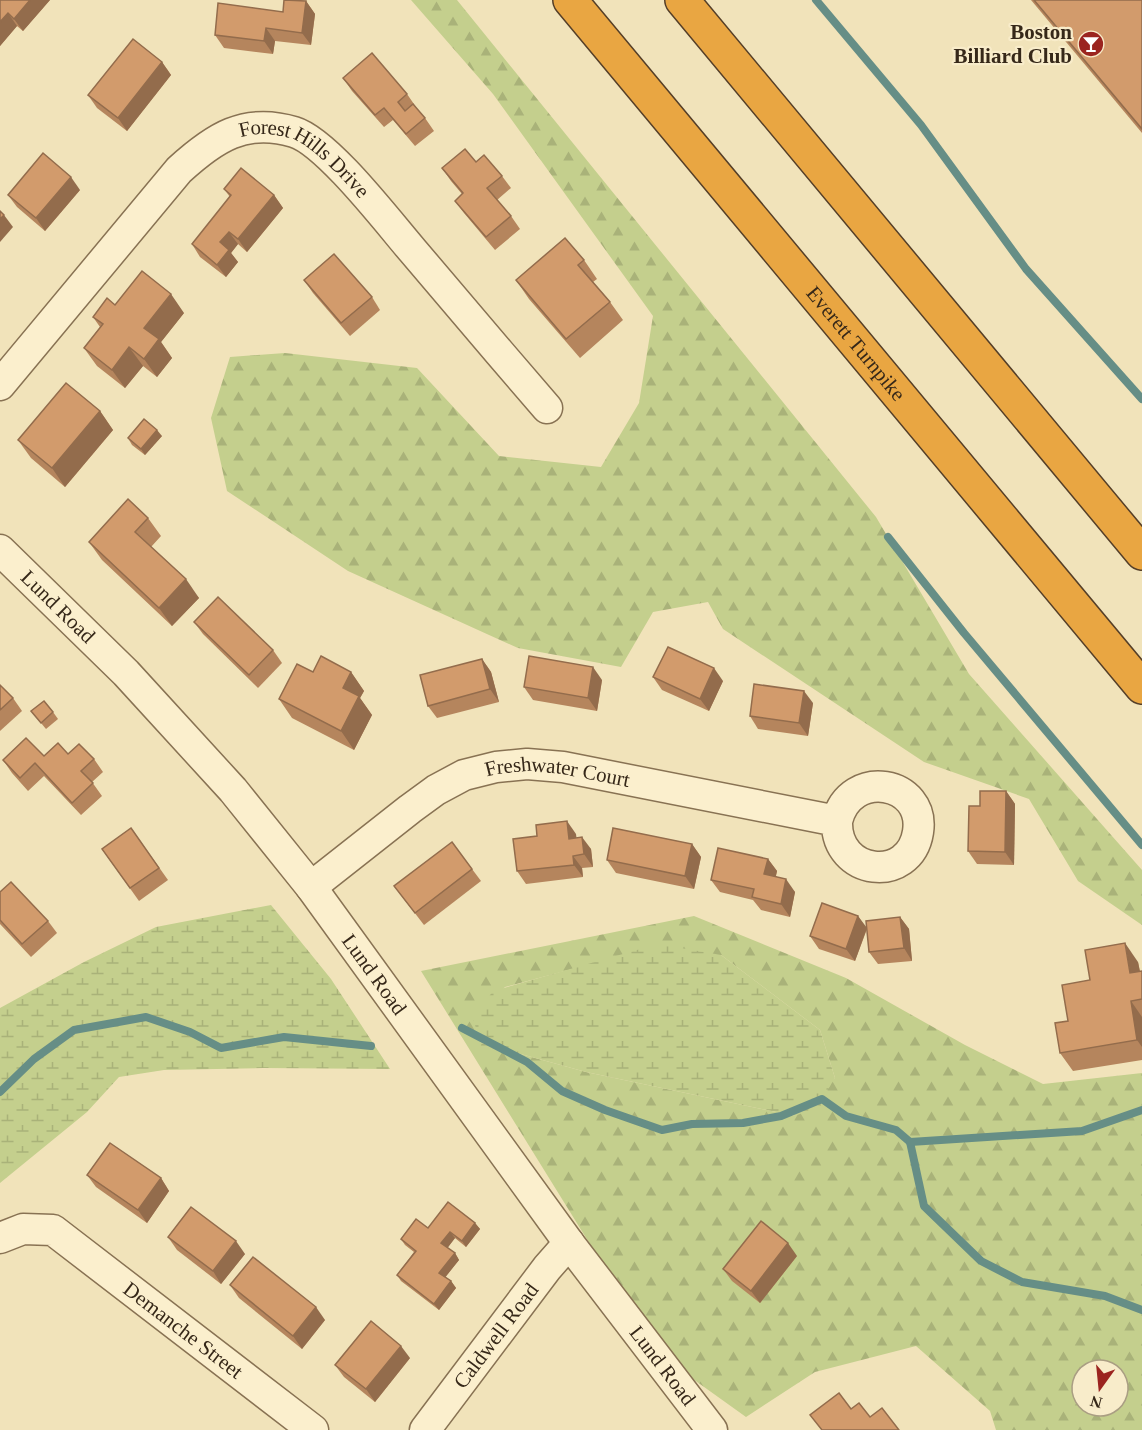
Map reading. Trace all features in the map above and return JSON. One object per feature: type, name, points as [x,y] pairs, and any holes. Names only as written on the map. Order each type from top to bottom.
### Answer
[{"type":"highway","name":"Everett Turnpike","points":[[570,0],[1142,687]]},
{"type":"highway","points":[[682,0],[1142,553]]},
{"type":"street","name":"Forest Hills Drive","points":[[0,385],[179,170],[204,147],[233,131],[265,126],[296,133],[322,149],[364,194],[547,408]]},
{"type":"street","name":"Lund Road","points":[[0,550],[126,673],[233,790],[311,887],[569,1243],[712,1430]]},
{"type":"street","name":"Freshwater Court","points":[[311,887],[436,790],[464,775],[496,767],[527,764],[562,767],[837,821]]},
{"type":"street","name":"Demanche Street","points":[[0,1238],[23,1229],[53,1230],[313,1430]]},
{"type":"street","name":"Caldwell Road","points":[[424,1430],[547,1268],[569,1243]]},
{"type":"green space","points":[[411,0],[457,0],[876,517],[969,674],[1142,870],[1142,925],[1078,881],[1029,799],[924,762],[723,629],[708,602],[653,612],[621,667],[518,648],[348,571],[227,491],[211,418],[230,357],[285,353],[417,368],[499,456],[601,467],[639,403],[653,316],[493,94]]},
{"type":"green space","points":[[271,905],[331,979],[390,1069],[164,1070],[119,1077],[87,1112],[0,1183],[0,1008],[84,962],[156,927]]},
{"type":"green space","points":[[694,916],[846,978],[965,1045],[1043,1084],[1142,1073],[1142,1430],[996,1430],[990,1411],[916,1346],[815,1372],[746,1417],[679,1369],[601,1262],[421,971]],"holes":[[[721,955],[820,1030],[835,1078],[795,1116],[586,1072],[481,1043],[474,1019],[505,987],[576,968]]]},
{"type":"green space","points":[[658,944],[721,955],[820,1030],[835,1078],[817,1107],[795,1116],[586,1072],[481,1043],[473,1019],[493,991]]},
{"type":"building","points":[[0,0],[30,0],[14,19],[8,13],[0,22]]},
{"type":"building","points":[[284,0],[306,1],[302,33],[266,28],[264,41],[215,35],[218,3],[283,12]]},
{"type":"building","points":[[1034,0],[1142,0],[1142,129]]},
{"type":"building","points":[[133,39],[162,62],[118,118],[88,95]]},
{"type":"building","points":[[372,53],[407,94],[398,102],[405,111],[413,104],[425,118],[406,134],[384,108],[375,115],[343,78]]},
{"type":"building","points":[[465,149],[476,162],[484,155],[502,176],[487,188],[511,216],[486,237],[455,201],[463,193],[442,168]]},
{"type":"building","points":[[43,153],[71,177],[36,218],[8,195]]},
{"type":"building","points":[[241,168],[274,195],[238,239],[229,232],[220,242],[229,250],[217,265],[192,244],[231,195],[224,189]]},
{"type":"building","points":[[565,238],[584,260],[578,265],[610,302],[566,339],[516,280]]},
{"type":"building","points":[[334,254],[372,297],[341,323],[304,280]]},
{"type":"building","points":[[142,271],[171,294],[144,328],[159,339],[144,359],[129,347],[112,370],[84,348],[103,324],[93,317],[107,298],[115,305]]},
{"type":"building","points":[[66,383],[100,411],[52,468],[18,440]]},
{"type":"building","points":[[144,419],[157,430],[141,449],[128,438]]},
{"type":"building","points":[[128,499],[148,518],[135,532],[186,579],[159,608],[89,542]]},
{"type":"building","points":[[218,597],[273,650],[249,675],[194,622]]},
{"type":"building","points":[[668,647],[714,668],[700,699],[653,677]]},
{"type":"building","points":[[321,656],[351,672],[343,688],[359,696],[341,731],[279,699],[297,664],[313,672]]},
{"type":"building","points":[[529,656],[593,667],[588,698],[524,687]]},
{"type":"building","points":[[482,659],[490,689],[428,706],[420,675]]},
{"type":"building","points":[[754,684],[804,691],[799,723],[750,716]]},
{"type":"building","points":[[0,685],[13,698],[0,710]]},
{"type":"building","points":[[44,701],[53,712],[41,723],[31,711]]},
{"type":"building","points":[[26,738],[44,756],[58,743],[68,754],[79,744],[94,759],[81,771],[93,783],[72,803],[35,763],[20,778],[3,760]]},
{"type":"building","points":[[980,791],[1006,791],[1005,852],[968,851],[969,806],[980,806]]},
{"type":"building","points":[[567,821],[569,839],[582,837],[584,854],[573,856],[574,865],[517,871],[513,839],[537,836],[536,825]]},
{"type":"building","points":[[131,828],[159,868],[130,888],[102,849]]},
{"type":"building","points":[[613,828],[692,844],[685,876],[607,860]]},
{"type":"building","points":[[452,842],[472,869],[415,913],[394,886]]},
{"type":"building","points":[[718,848],[768,859],[764,874],[786,879],[781,904],[752,897],[754,889],[711,880]]},
{"type":"building","points":[[11,882],[48,921],[22,944],[0,920],[0,892]]},
{"type":"building","points":[[822,903],[858,916],[846,949],[810,936]]},
{"type":"building","points":[[900,917],[904,948],[869,952],[866,921]]},
{"type":"building","points":[[1125,943],[1130,973],[1142,971],[1142,999],[1131,1001],[1137,1040],[1060,1053],[1055,1023],[1068,1021],[1062,985],[1090,980],[1085,950]]},
{"type":"building","points":[[110,1143],[161,1178],[138,1210],[87,1175]]},
{"type":"building","points":[[448,1202],[475,1223],[462,1241],[450,1232],[441,1243],[455,1253],[439,1273],[451,1281],[434,1304],[397,1275],[416,1251],[401,1239],[416,1219],[428,1228]]},
{"type":"building","points":[[191,1207],[236,1241],[213,1271],[168,1237]]},
{"type":"building","points":[[761,1221],[788,1243],[751,1291],[723,1269]]},
{"type":"building","points":[[253,1257],[316,1307],[293,1336],[230,1285]]},
{"type":"building","points":[[371,1321],[401,1346],[366,1389],[335,1365]]},
{"type":"building","points":[[839,1393],[851,1409],[859,1403],[870,1417],[882,1408],[899,1430],[822,1430],[810,1415]]},
{"type":"waterway","points":[[816,0],[921,125],[1026,269],[1142,399]]},
{"type":"waterway","points":[[888,537],[964,633],[1142,845]]},
{"type":"waterway","points":[[0,1092],[34,1059],[74,1030],[146,1017],[190,1032],[221,1048],[284,1037],[371,1046]]},
{"type":"waterway","points":[[462,1028],[527,1062],[562,1091],[605,1110],[662,1130],[692,1124],[743,1123],[781,1116],[822,1099],[846,1116],[896,1130],[910,1142],[924,1206],[981,1261],[1022,1282],[1105,1296],[1142,1310]]},
{"type":"waterway","points":[[910,1142],[1082,1131],[1142,1110]]},
{"type":"place","name":"Boston Billiard Club","points":[[1091,44]]}]
